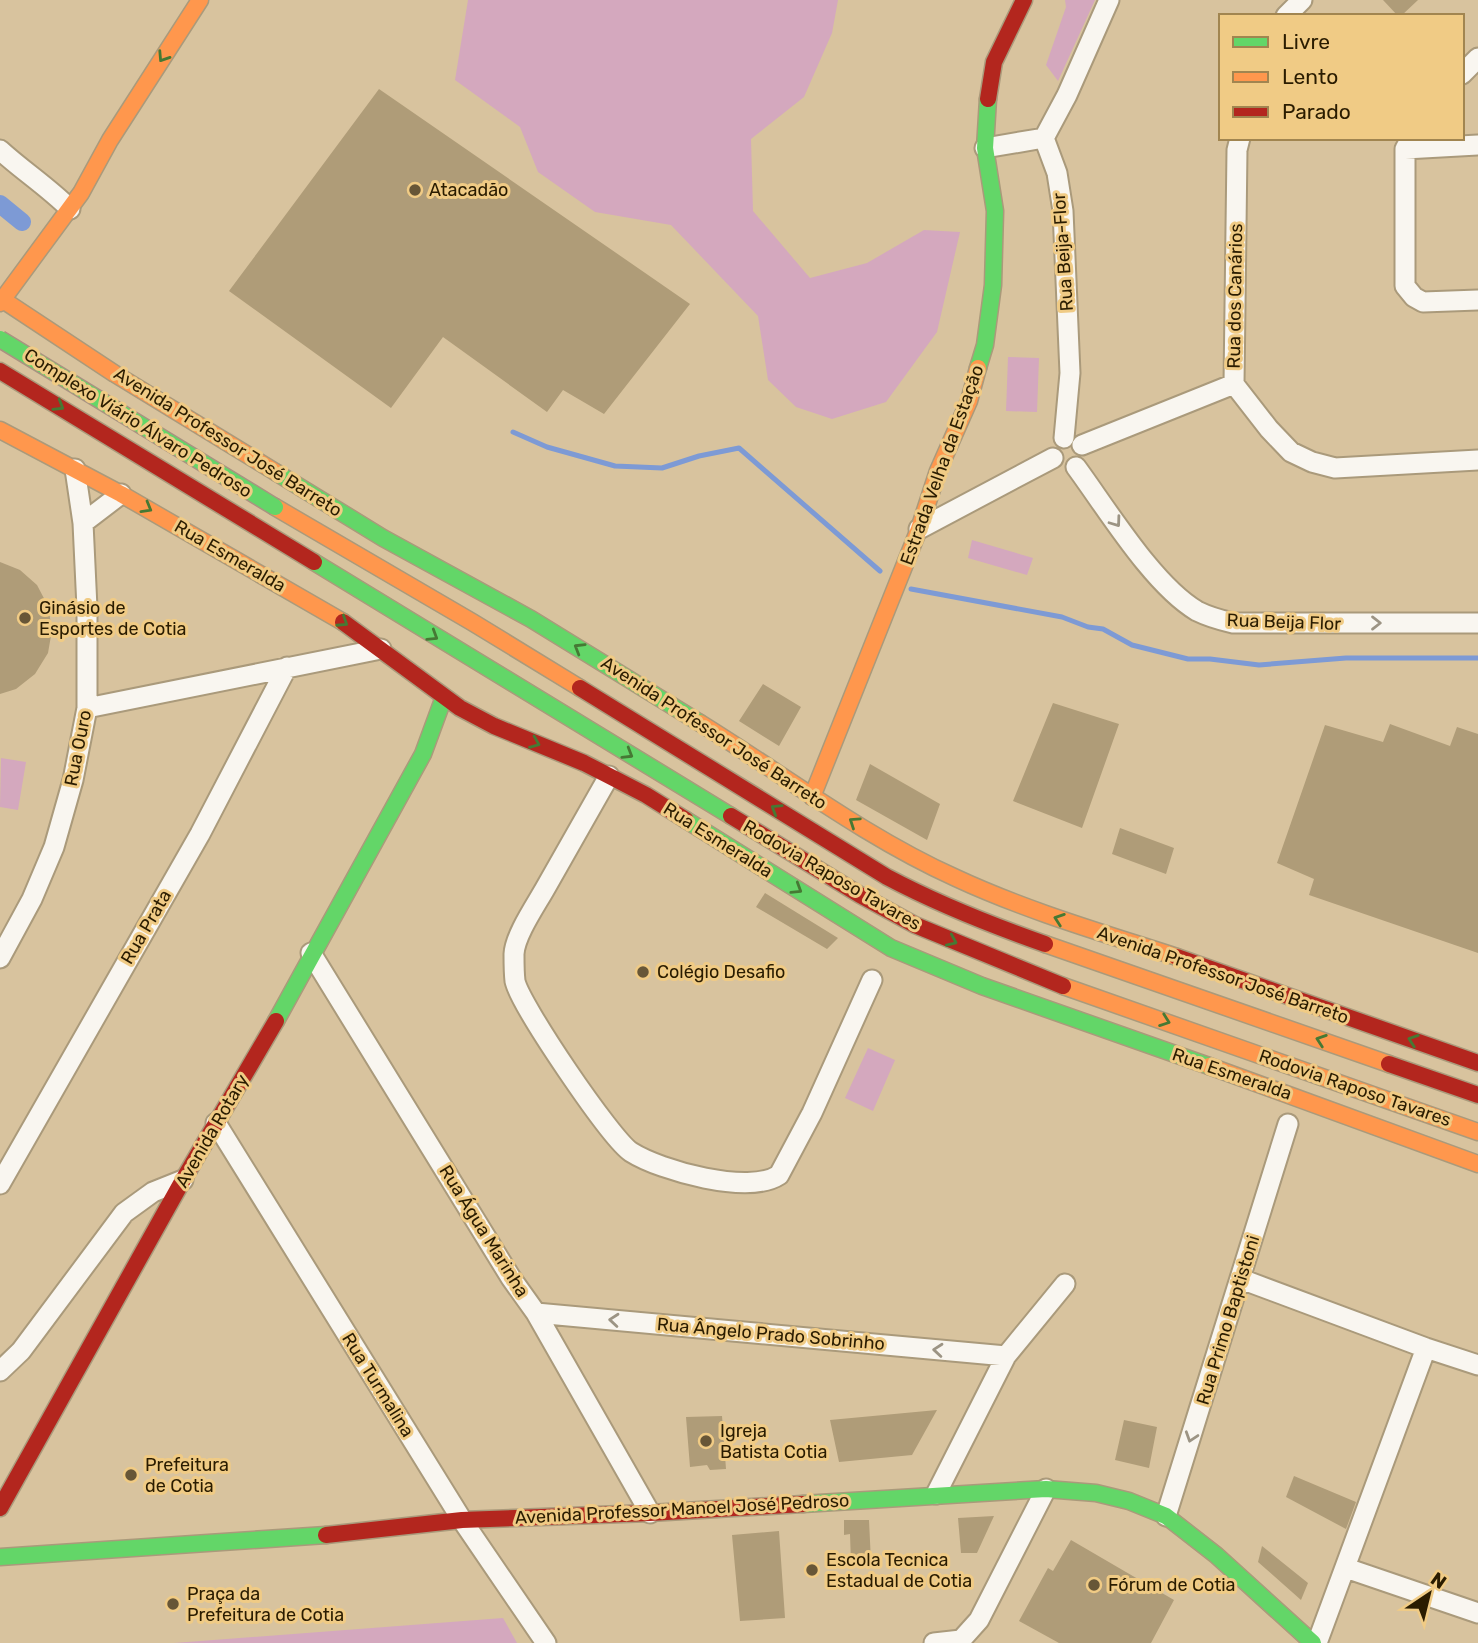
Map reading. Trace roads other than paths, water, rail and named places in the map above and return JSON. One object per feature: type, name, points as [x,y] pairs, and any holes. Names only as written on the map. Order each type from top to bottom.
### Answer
[{"type":"main road","points":[[76,201],[110,140],[200,0]]},
{"type":"main road","name":"Estrada Velha da Estação","points":[[812,797],[919,529],[938,471],[969,401],[985,345],[993,285],[995,211],[985,148],[988,98],[994,62],[1024,0]]},
{"type":"main road","points":[[1,300],[153,102]]},
{"type":"main road","points":[[0,275],[11,270],[48,239]]},
{"type":"main road","points":[[0,340],[33,319],[33,293],[48,239]]},
{"type":"main road","name":"Avenida Professor José Barreto","points":[[1,300],[115,374],[383,538],[477,588],[583,650],[812,797],[901,850],[955,878],[998,896],[1478,1063]]},
{"type":"main road","name":"Complexo Viário Álvaro Pedroso","points":[[0,340],[275,507]]},
{"type":"main road","name":"Complexo Viário Álvaro Pedroso","points":[[0,371],[271,536]]},
{"type":"main road","name":"Rua Esmeralda","points":[[0,430],[121,494],[340,620],[444,697],[461,721],[494,726],[584,763],[646,795],[891,948],[982,986],[1478,1164]]},
{"type":"main road","points":[[275,507],[312,520],[375,555],[734,766],[812,797]]},
{"type":"main road","name":"Rodovia Raposo Tavares","points":[[275,507],[472,622],[887,877],[922,895],[994,926],[1478,1096]]},
{"type":"main road","name":"Rodovia Raposo Tavares","points":[[271,536],[860,895],[915,925],[1036,976],[1478,1132]]},
{"type":"main road","name":"Avenida Rotary","points":[[0,1508],[183,1180],[252,1064],[423,754],[444,697]]},
{"type":"main road","name":"Avenida Rotary","points":[[423,754],[461,721]]},
{"type":"main road","name":"Avenida Professor Manoel José Pedroso","points":[[0,1557],[334,1534],[462,1520],[650,1513],[1046,1489],[1107,1496],[1129,1501],[1166,1516],[1216,1555],[1315,1643]]},
{"type":"street","points":[[985,148],[1044,138],[1067,95],[1109,0]]},
{"type":"street","points":[[1288,14],[1302,0]]},
{"type":"street","points":[[1464,72],[1478,58]]},
{"type":"street","name":"Rua Beija-Flor","points":[[1044,138],[1057,173],[1063,211],[1073,442]]},
{"type":"street","name":"Rua dos Canários","points":[[1240,140],[1237,150],[1234,384],[1291,452],[1312,462],[1335,468],[1478,460]]},
{"type":"street","points":[[1478,145],[1408,144],[1405,286],[1414,297],[1423,302],[1478,300]]},
{"type":"street","points":[[0,150],[49,187],[76,201]]},
{"type":"street","points":[[1073,442],[1084,453],[1082,461],[1076,467],[1063,468],[1053,458],[1054,446],[1073,442],[1234,384]]},
{"type":"street","points":[[919,529],[1053,458]]},
{"type":"street","name":"Rua Beija Flor","points":[[1076,467],[1156,573],[1195,609],[1212,618],[1233,623],[1478,623]]},
{"type":"street","name":"Rua Ouro","points":[[0,958],[32,899],[54,847],[73,780],[87,708],[87,608],[83,523],[75,469]]},
{"type":"street","points":[[83,523],[121,494]]},
{"type":"street","points":[[87,708],[382,649]]},
{"type":"street","name":"Rua Prata","points":[[0,1184],[200,834],[287,667]]},
{"type":"street","points":[[609,776],[528,919],[514,951],[515,982],[527,1009],[607,1128],[630,1151],[667,1170],[719,1180],[769,1181],[779,1175],[872,980]]},
{"type":"street","name":"Rua Água Marinha","points":[[311,953],[511,1278],[536,1312],[650,1513]]},
{"type":"street","name":"Rua Turmalina","points":[[216,1124],[462,1520],[546,1643]]},
{"type":"street","name":"Rua Primo Baptistoni","points":[[1166,1516],[1288,1124]]},
{"type":"street","points":[[0,1371],[21,1351],[124,1213],[153,1192],[183,1180]]},
{"type":"street","points":[[1241,1279],[1478,1365]]},
{"type":"street","points":[[936,1494],[1006,1356],[1065,1284]]},
{"type":"street","name":"Rua Ângelo Prado Sobrinho","points":[[536,1312],[1006,1356]]},
{"type":"street","points":[[1315,1643],[1346,1568],[1426,1348]]},
{"type":"street","points":[[934,1643],[961,1640],[979,1620],[1046,1489]]},
{"type":"street","points":[[1346,1568],[1478,1613]]},
{"type":"waterway","points":[[0,204],[22,222]]},
{"type":"waterway","points":[[513,432],[547,447],[615,466],[662,468],[699,456],[739,448],[880,571]]},
{"type":"waterway","points":[[911,589],[1062,617],[1088,627],[1103,629],[1132,645],[1188,659],[1259,665],[1346,658],[1478,658]]},
{"type":"place","name":"Atacadão","points":[[415,190]]},
{"type":"place","name":"Ginásio de Esportes de Cotia","points":[[25,618]]},
{"type":"place","name":"Colégio Desafio","points":[[643,972]]},
{"type":"place","name":"Igreja Batista Cotia","points":[[706,1441]]},
{"type":"place","name":"Prefeitura de Cotia","points":[[131,1475]]},
{"type":"place","name":"Escola Tecnica Estadual de Cotia","points":[[812,1570]]},
{"type":"place","name":"Fórum de Cotia","points":[[1094,1585]]},
{"type":"place","name":"Praça da Prefeitura de Cotia","points":[[173,1604]]}]
